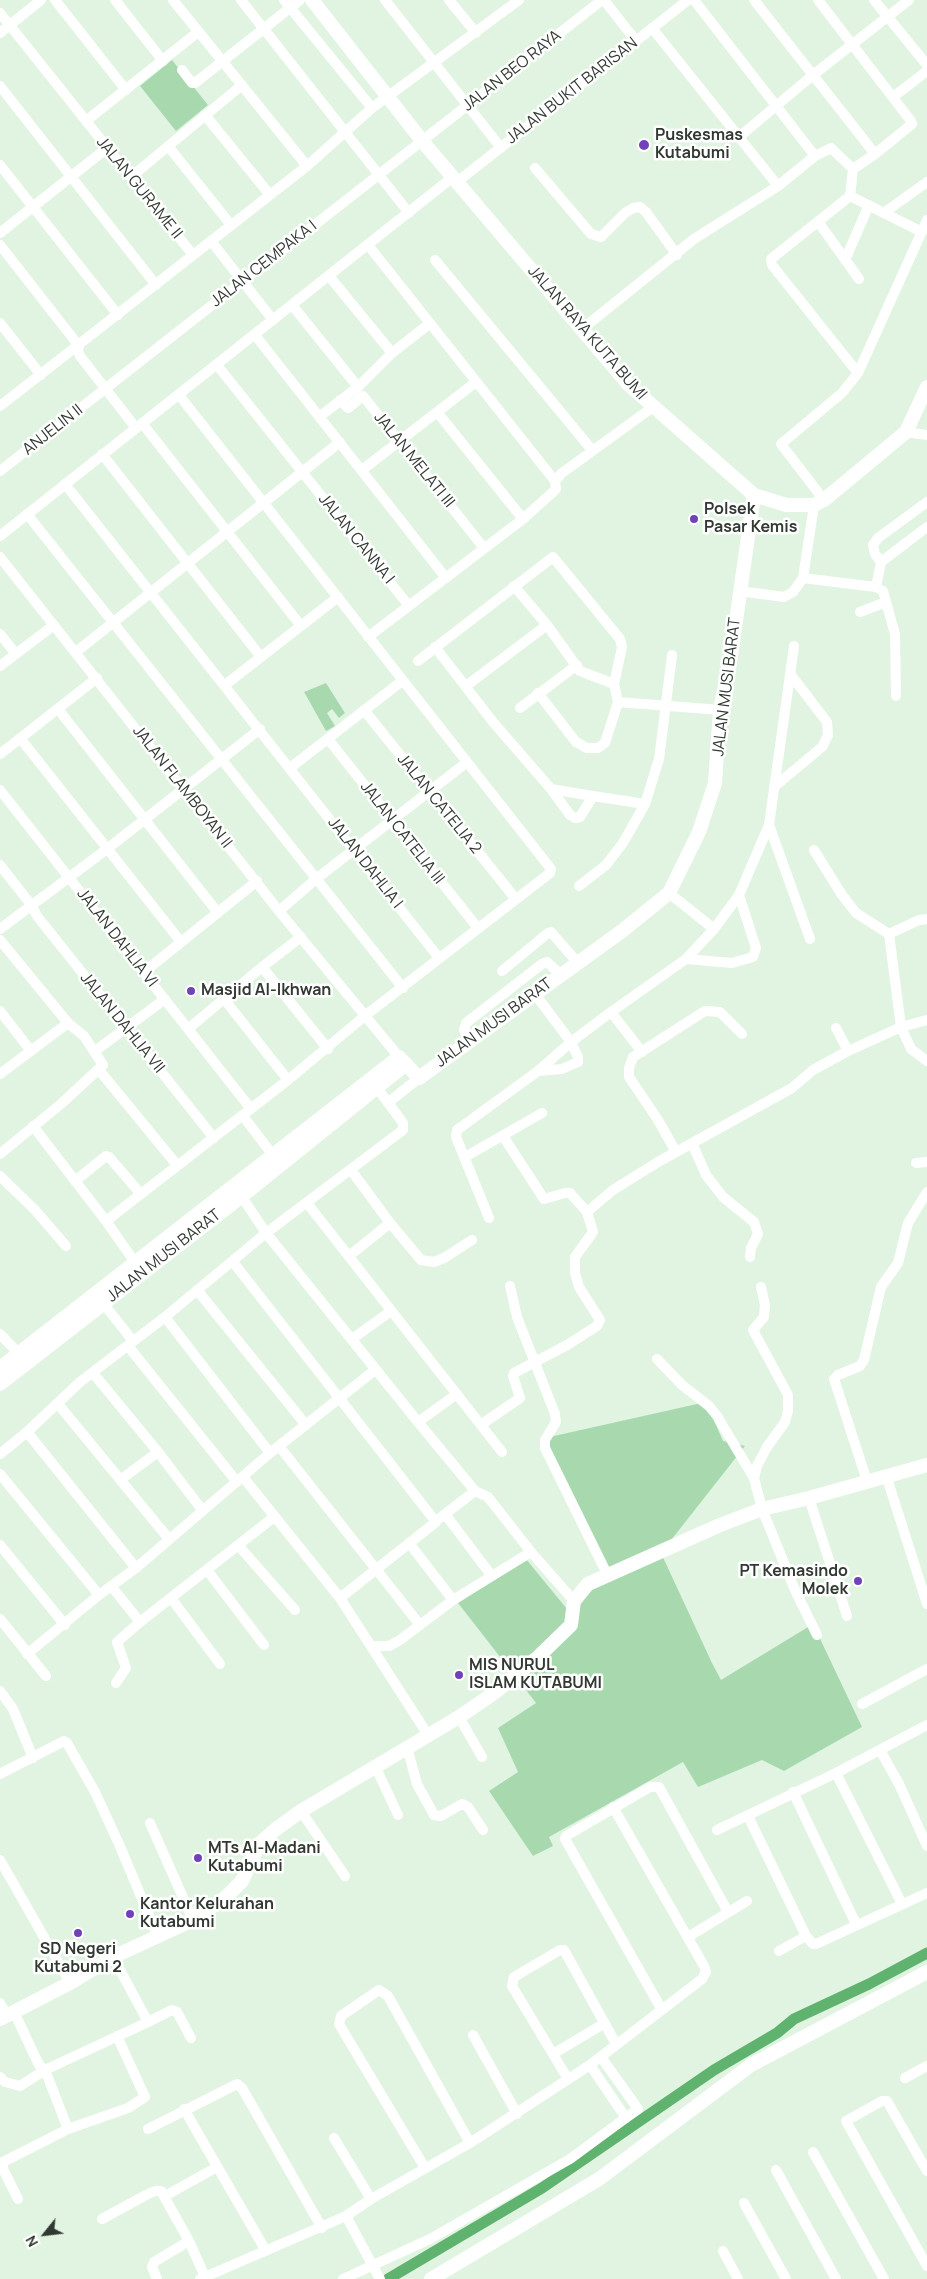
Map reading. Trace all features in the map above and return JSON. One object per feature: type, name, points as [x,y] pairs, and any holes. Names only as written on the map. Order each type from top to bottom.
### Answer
[{"type":"street","points":[[0,33],[41,0]]},
{"type":"street","points":[[55,0],[126,90]]},
{"type":"street","points":[[115,0],[163,61]]},
{"type":"street","points":[[173,0],[308,166]]},
{"type":"street","points":[[241,0],[409,213]]},
{"type":"street","points":[[182,70],[194,83],[224,62],[264,29],[287,4],[300,0]]},
{"type":"street","name":"JALAN RAYA KUTA BUMI","points":[[312,0],[423,142],[628,384],[754,496],[786,506],[819,503]]},
{"type":"street","points":[[385,0],[501,148]]},
{"type":"street","points":[[449,0],[476,33]]},
{"type":"street","points":[[603,0],[636,41]]},
{"type":"street","name":"JALAN BEO RAYA","points":[[423,142],[603,0]]},
{"type":"street","name":"JALAN BUKIT BARISAN","points":[[1,532],[27,514],[409,213],[501,148],[688,0]]},
{"type":"street","points":[[694,0],[815,156]]},
{"type":"street","points":[[754,0],[875,154]]},
{"type":"street","points":[[818,0],[912,124],[875,154],[854,168],[850,196],[819,223],[774,255],[770,262],[858,373]]},
{"type":"street","points":[[874,0],[927,65]]},
{"type":"street","points":[[739,137],[813,75],[908,0]]},
{"type":"street","points":[[1,404],[79,346],[308,166],[372,108],[476,33],[514,2]]},
{"type":"street","points":[[287,4],[372,108]]},
{"type":"street","name":"JALAN GURAME II","points":[[0,13],[193,255]]},
{"type":"street","points":[[652,28],[778,186]]},
{"type":"street","points":[[86,122],[198,32]]},
{"type":"street","points":[[894,99],[927,70]]},
{"type":"street","points":[[131,177],[242,85]]},
{"type":"street","points":[[0,86],[156,284]]},
{"type":"street","points":[[205,116],[270,196]]},
{"type":"street","name":"JALAN CEMPAKA I","points":[[106,388],[423,142]]},
{"type":"street","points":[[168,146],[231,225]]},
{"type":"street","points":[[0,233],[107,148]]},
{"type":"street","points":[[581,330],[677,255],[694,239],[778,186],[815,156],[831,148],[854,168]]},
{"type":"street","points":[[0,164],[118,315]]},
{"type":"street","points":[[535,168],[590,234],[598,237],[601,236],[625,212],[640,207],[646,212],[677,255]]},
{"type":"street","points":[[885,212],[927,182]]},
{"type":"street","points":[[850,196],[922,232]]},
{"type":"street","points":[[846,260],[870,205]]},
{"type":"street","points":[[819,503],[781,444],[842,393],[858,373],[927,220]]},
{"type":"street","points":[[819,223],[859,279]]},
{"type":"street","points":[[211,242],[273,320]]},
{"type":"street","points":[[0,245],[79,346],[80,356],[227,532],[301,626]]},
{"type":"street","points":[[368,245],[555,481],[556,489],[523,519],[368,637]]},
{"type":"street","points":[[435,260],[592,450]]},
{"type":"street","points":[[329,276],[392,353]]},
{"type":"street","points":[[292,305],[358,387]]},
{"type":"street","points":[[0,323],[41,375]]},
{"type":"street","points":[[319,417],[358,387],[392,353],[429,324]]},
{"type":"street","points":[[255,335],[446,578]]},
{"type":"street","name":"JALAN CANNA I","points":[[217,365],[409,606]]},
{"type":"street","points":[[362,470],[476,382]]},
{"type":"street","points":[[739,591],[784,597],[793,592],[803,578],[819,503],[906,432],[927,386]]},
{"type":"street","name":"ANJELIN II","points":[[0,471],[106,388]]},
{"type":"street","points":[[106,1221],[328,1049],[366,1015],[403,988],[477,927],[550,873],[551,869],[179,395]]},
{"type":"street","name":"JALAN MELATI III","points":[[340,400],[348,408],[363,396],[484,548]]},
{"type":"street","points":[[555,481],[592,450],[652,407]]},
{"type":"street","points":[[438,412],[523,519]]},
{"type":"street","points":[[906,432],[927,434]]},
{"type":"street","points":[[76,652],[340,442]]},
{"type":"street","points":[[102,454],[261,657]]},
{"type":"street","name":"JALAN DAHLIA I","points":[[65,484],[439,958]]},
{"type":"street","name":"JALAN MUSI BARAT","points":[[402,1060],[419,1078],[622,931],[669,893],[699,832],[715,783],[720,710],[731,656],[754,496]]},
{"type":"street","points":[[881,562],[875,554],[873,545],[878,538],[927,502]]},
{"type":"street","points":[[27,514],[403,988]]},
{"type":"street","points":[[876,587],[881,562],[927,527]]},
{"type":"street","name":"JALAN FLAMBOYAN II","points":[[0,557],[279,911],[402,1060]]},
{"type":"street","points":[[418,661],[553,557],[620,639],[622,648],[614,684],[618,702],[605,743],[598,748],[587,748],[576,742],[538,693]]},
{"type":"street","points":[[803,578],[876,587],[883,591],[895,634],[896,696]]},
{"type":"street","points":[[514,586],[547,625],[582,673],[614,684]]},
{"type":"street","points":[[225,685],[338,597]]},
{"type":"street","points":[[860,612],[886,602]]},
{"type":"street","points":[[0,666],[54,625]]},
{"type":"street","points":[[466,686],[547,625]]},
{"type":"street","points":[[0,634],[16,654]]},
{"type":"street","points":[[489,1218],[456,1137],[457,1130],[538,1071],[571,1042],[611,1012],[686,959],[714,929],[738,895],[769,825],[794,646]]},
{"type":"street","points":[[435,648],[493,722],[551,789],[570,815],[575,818],[580,816],[593,796]]},
{"type":"street","points":[[579,886],[606,865],[623,843],[645,804],[659,759],[672,655]]},
{"type":"street","points":[[520,708],[577,665]]},
{"type":"street","points":[[774,787],[822,746],[828,735],[827,722],[791,675]]},
{"type":"street","points":[[0,754],[97,678]]},
{"type":"street","points":[[290,768],[402,680]]},
{"type":"street","points":[[618,702],[720,710]]},
{"type":"street","points":[[58,709],[218,913]]},
{"type":"street","name":"JALAN CATELIA 2","points":[[364,710],[515,898]]},
{"type":"street","points":[[0,929],[107,849],[260,730]]},
{"type":"street","points":[[20,738],[180,942]]},
{"type":"street","name":"JALAN CATELIA III","points":[[328,739],[477,927]]},
{"type":"street","points":[[279,911],[316,879],[466,762]]},
{"type":"street","points":[[551,789],[645,804]]},
{"type":"street","name":"JALAN DAHLIA VI","points":[[0,790],[252,1109]]},
{"type":"street","points":[[769,825],[810,938]]},
{"type":"street","points":[[814,850],[856,912],[889,934],[901,1027],[911,1049],[927,1061]]},
{"type":"street","name":"JALAN DAHLIA VII","points":[[0,865],[32,906],[37,916],[214,1138]]},
{"type":"street","points":[[144,972],[257,881]]},
{"type":"street","points":[[669,893],[714,929]]},
{"type":"street","points":[[686,959],[732,963],[753,957],[756,948],[738,895]]},
{"type":"street","points":[[889,934],[919,920],[927,919]]},
{"type":"street","points":[[502,971],[548,933],[554,935],[577,962]]},
{"type":"street","points":[[188,1029],[262,967],[301,938]]},
{"type":"street","points":[[0,940],[68,1023],[84,1036],[103,1065],[0,1154]]},
{"type":"street","points":[[470,1042],[464,1030],[466,1023],[542,964],[547,962],[560,975]]},
{"type":"street","points":[[262,967],[328,1049]]},
{"type":"street","points":[[535,994],[571,1042],[578,1057],[578,1062],[562,1069],[538,1071]]},
{"type":"street","points":[[95,1051],[127,1029],[164,999]]},
{"type":"street","points":[[224,1000],[288,1080]]},
{"type":"street","points":[[0,1011],[31,1051]]},
{"type":"street","points":[[676,1152],[658,1120],[629,1077],[629,1068],[633,1058],[705,1011],[720,1012],[742,1034]]},
{"type":"street","points":[[611,1012],[642,1052]]},
{"type":"street","points":[[587,1212],[613,1190],[676,1152],[792,1088],[813,1070],[848,1051],[901,1027],[927,1020]]},
{"type":"street","points":[[0,1074],[68,1023]]},
{"type":"street","points":[[836,1028],[848,1051]]},
{"type":"street","name":"JALAN MUSI BARAT","points":[[0,1384],[22,1358],[99,1298],[242,1196],[378,1088],[402,1060]]},
{"type":"street","name":"JALAN MUSI BARAT","points":[[99,1298],[134,1261],[272,1154],[402,1060]]},
{"type":"street","points":[[99,1070],[177,1165]]},
{"type":"street","points":[[389,1102],[419,1078]]},
{"type":"street","points":[[0,1454],[27,1432],[71,1390],[165,1317],[266,1233],[403,1130],[404,1123],[378,1088]]},
{"type":"street","points":[[465,1157],[542,1113]]},
{"type":"street","points":[[242,1116],[272,1154]]},
{"type":"street","points":[[33,1126],[106,1221],[134,1261]]},
{"type":"street","points":[[482,1424],[520,1398],[512,1376],[514,1374],[597,1326],[600,1320],[579,1287],[575,1273],[576,1257],[593,1232],[587,1212],[570,1193],[544,1199],[503,1136]]},
{"type":"street","points":[[692,1143],[706,1175],[723,1196],[754,1222],[758,1234],[751,1248],[750,1257]]},
{"type":"street","points":[[75,1181],[106,1156],[109,1157],[140,1193]]},
{"type":"street","points":[[350,1170],[390,1223],[424,1262],[434,1262],[444,1258],[472,1240]]},
{"type":"street","points":[[0,1176],[35,1210],[66,1246]]},
{"type":"street","points":[[233,1184],[266,1233],[375,1370],[475,1491],[488,1496],[531,1552],[574,1602]]},
{"type":"street","points":[[867,1481],[834,1380],[838,1375],[860,1366],[864,1360],[881,1287],[898,1263],[908,1224],[927,1192]]},
{"type":"street","points":[[307,1203],[482,1424],[502,1452]]},
{"type":"street","points":[[349,1256],[390,1223]]},
{"type":"street","points":[[232,1262],[436,1522]]},
{"type":"street","points":[[510,1286],[517,1317],[556,1414],[556,1422],[545,1440],[545,1448],[608,1576]]},
{"type":"street","points":[[754,1478],[757,1466],[767,1447],[785,1422],[788,1410],[788,1396],[752,1330],[764,1317],[765,1305],[760,1287]]},
{"type":"street","points":[[197,1290],[306,1424]]},
{"type":"street","points":[[99,1298],[131,1343],[240,1479],[274,1517],[340,1598],[428,1735]]},
{"type":"street","points":[[352,1339],[391,1311]]},
{"type":"street","points":[[165,1317],[270,1453]]},
{"type":"street","points":[[0,1334],[22,1358]]},
{"type":"street","name":"JALAN MUSI BARAT","points":[[0,1368],[22,1358]]},
{"type":"street","points":[[657,1359],[682,1385],[709,1406],[754,1478],[762,1509],[795,1590],[817,1635]]},
{"type":"street","points":[[27,1654],[99,1595],[136,1568],[270,1453],[375,1370]]},
{"type":"street","points":[[93,1373],[158,1452],[203,1511]]},
{"type":"street","points":[[418,1422],[457,1394]]},
{"type":"street","points":[[58,1404],[169,1539]]},
{"type":"street","points":[[27,1432],[136,1568]]},
{"type":"street","points":[[279,1446],[420,1625]]},
{"type":"street","points":[[120,1480],[158,1452]]},
{"type":"street","points":[[68,2129],[45,2070],[39,2065],[5,2012],[70,1983],[113,1957],[193,1920],[225,1898],[242,1881],[259,1844],[276,1828],[301,1811],[376,1768],[494,1693],[561,1636],[571,1624],[574,1602],[588,1584],[720,1525],[762,1509],[927,1465]]},
{"type":"street","points":[[0,1474],[99,1595]]},
{"type":"street","points":[[886,1475],[927,1604]]},
{"type":"street","points":[[340,1598],[475,1491]]},
{"type":"street","points":[[809,1498],[847,1616]]},
{"type":"street","points":[[445,1514],[491,1575]]},
{"type":"street","points":[[116,1682],[126,1668],[117,1642],[274,1517]]},
{"type":"street","points":[[409,1543],[453,1600]]},
{"type":"street","points":[[0,1545],[65,1624]]},
{"type":"street","points":[[238,1545],[295,1610]]},
{"type":"street","points":[[371,1646],[389,1646],[453,1600],[531,1552]]},
{"type":"street","points":[[207,1570],[264,1645]]},
{"type":"street","points":[[112,1587],[140,1622]]},
{"type":"street","points":[[171,1598],[220,1664]]},
{"type":"street","points":[[0,1619],[46,1676]]},
{"type":"street","points":[[862,1704],[927,1669]]},
{"type":"street","points":[[0,1691],[13,1709],[33,1758]]},
{"type":"street","points":[[459,1716],[482,1758]]},
{"type":"street","points":[[718,1830],[926,1729]]},
{"type":"street","points":[[0,1774],[64,1741],[68,1742],[115,1836],[158,1937]]},
{"type":"street","points":[[407,1747],[417,1784],[434,1815],[441,1816],[462,1804],[468,1808],[482,1830]]},
{"type":"street","points":[[880,1750],[927,1846]]},
{"type":"street","points":[[376,1768],[398,1815]]},
{"type":"street","points":[[836,1773],[902,1904]]},
{"type":"street","points":[[662,2010],[565,1839],[566,1836],[650,1787],[660,1787],[728,1912]]},
{"type":"street","points":[[793,1792],[856,1924]]},
{"type":"street","points":[[102,2219],[155,2191],[161,2191],[189,2241],[204,2278],[346,2216],[470,2143],[590,2065],[702,1979],[706,1972],[704,1966],[613,1807]]},
{"type":"street","points":[[301,1811],[345,1876]]},
{"type":"street","points":[[748,1816],[810,1942],[816,1944],[927,1893]]},
{"type":"street","points":[[150,1823],[193,1920]]},
{"type":"street","points":[[0,1860],[70,1983]]},
{"type":"street","points":[[688,1937],[746,1901]]},
{"type":"street","points":[[779,1951],[806,1936]]},
{"type":"street","points":[[568,2079],[512,1986],[514,1977],[560,1950],[564,1950],[616,2044]]},
{"type":"street","points":[[113,1957],[148,2022]]},
{"type":"street","points":[[431,2279],[599,2179],[752,2065],[927,1972]]},
{"type":"street","points":[[425,2168],[339,2024],[341,2016],[379,1990],[388,1996],[470,2143]]},
{"type":"street","points":[[0,2077],[5,2082],[20,2086],[45,2070],[172,2010],[177,2012],[191,2038]]},
{"type":"street","points":[[553,2054],[605,2022]]},
{"type":"street","points":[[473,2035],[517,2114]]},
{"type":"street","points":[[18,2199],[4,2182],[4,2162],[68,2129],[128,2108],[144,2097],[117,2036]]},
{"type":"street","points":[[343,2279],[430,2238],[570,2159],[638,2109],[601,2057]]},
{"type":"street","points":[[590,2065],[626,2118]]},
{"type":"street","points":[[905,2078],[926,2069]]},
{"type":"street","points":[[148,2129],[231,2086],[239,2086],[322,2228]]},
{"type":"street","points":[[927,2170],[887,2101],[882,2101],[846,2120],[927,2266]]},
{"type":"street","points":[[184,2109],[266,2251]]},
{"type":"street","points":[[334,2138],[372,2199]]},
{"type":"street","points":[[813,2152],[884,2279]]},
{"type":"street","points":[[165,2196],[217,2167]]},
{"type":"street","points":[[776,2170],[836,2279]]},
{"type":"street","points":[[744,2203],[786,2279]]},
{"type":"street","points":[[346,2216],[380,2279]]},
{"type":"street","points":[[157,2279],[152,2268],[154,2262],[189,2241]]},
{"type":"street","points":[[723,2251],[738,2279]]},
{"type":"green space","points":[[172,60],[208,105],[176,131],[140,86]]},
{"type":"green space","points":[[326,683],[345,713],[339,718],[332,709],[327,713],[335,726],[326,731],[304,692]]},
{"type":"green space","points":[[706,1402],[723,1441],[745,1446],[661,1553],[712,1663],[721,1680],[813,1624],[862,1727],[784,1771],[762,1760],[698,1787],[683,1762],[549,1837],[553,1846],[533,1856],[489,1791],[518,1772],[498,1728],[536,1703],[458,1603],[526,1559],[567,1609],[608,1576],[545,1438]]},
{"type":"waterway","points":[[388,2279],[542,2188],[714,2070],[777,2033],[794,2019],[869,1984],[927,1953]]},
{"type":"place","name":"Puskesmas Kutabumi","points":[[644,145]]},
{"type":"place","name":"Polsek Pasar Kemis","points":[[694,519]]},
{"type":"place","name":"Masjid Al-Ikhwan","points":[[191,991]]},
{"type":"place","name":"PT Kemasindo Molek","points":[[858,1581]]},
{"type":"place","name":"MIS NURUL ISLAM KUTABUMI","points":[[459,1675]]},
{"type":"place","name":"MTs Al-Madani Kutabumi","points":[[198,1858]]},
{"type":"place","name":"Kantor Kelurahan Kutabumi","points":[[130,1914]]},
{"type":"place","name":"SD Negeri Kutabumi 2","points":[[78,1933]]}]
